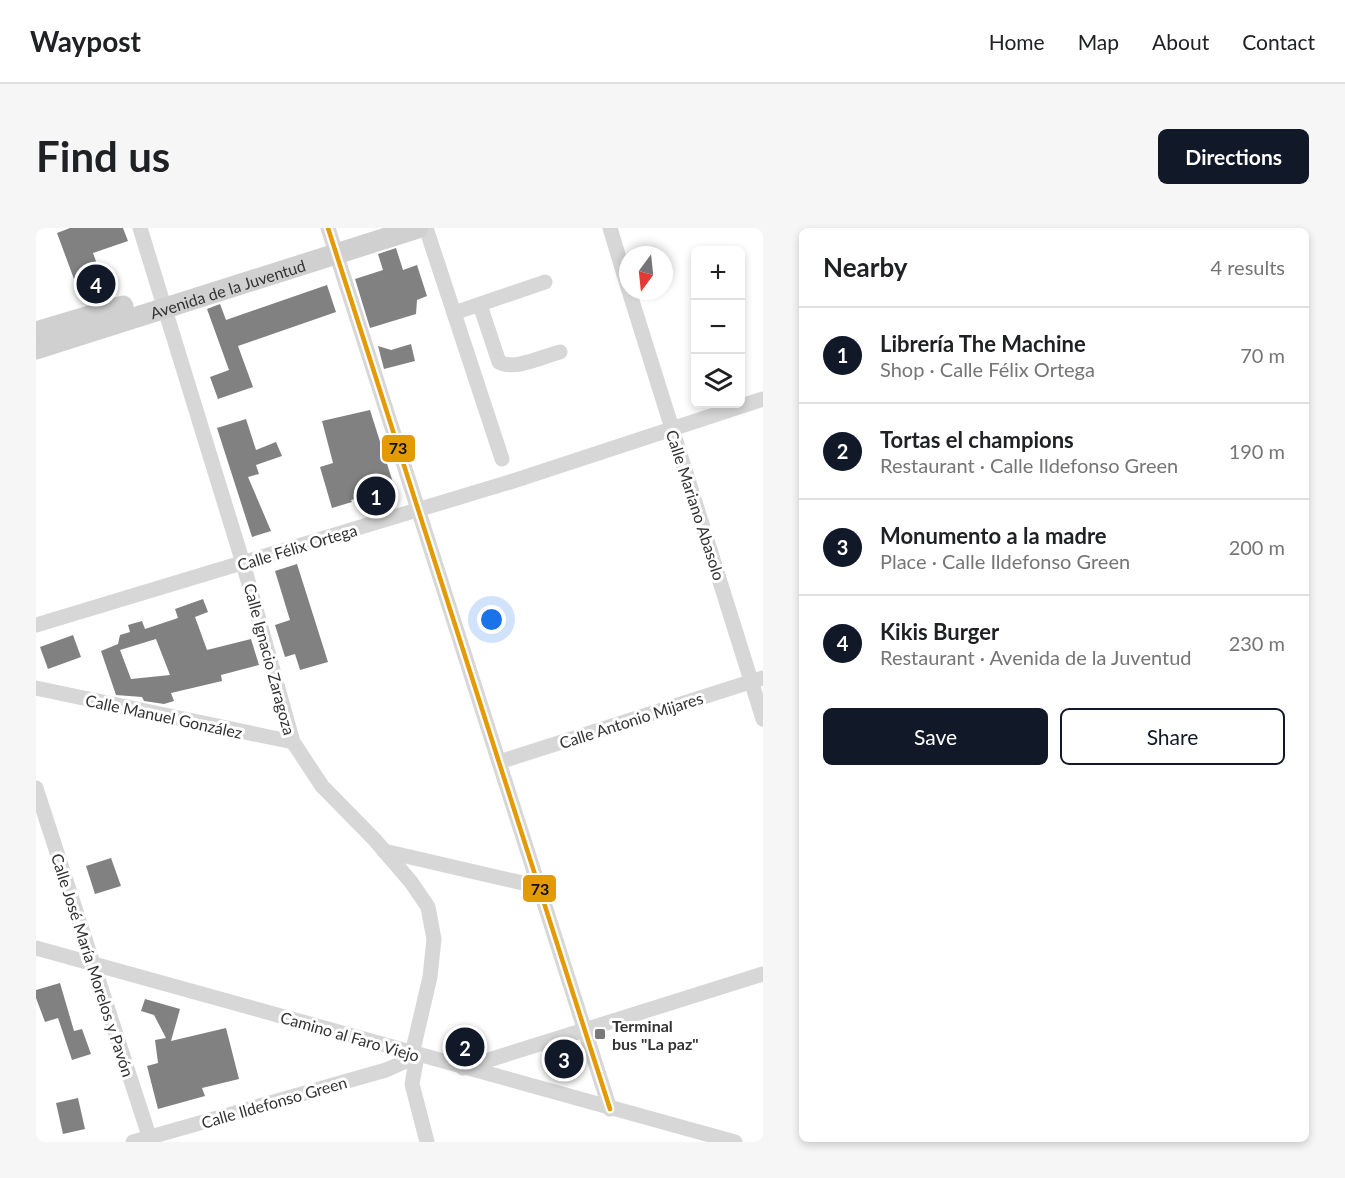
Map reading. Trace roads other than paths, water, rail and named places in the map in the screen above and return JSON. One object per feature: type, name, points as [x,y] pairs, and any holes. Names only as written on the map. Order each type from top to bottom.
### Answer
[{"type":"street","name":"Calle Ignacio Zaragoza","points":[[140,228],[243,564],[293,742],[322,786],[384,851],[422,896],[432,923],[434,939],[430,977],[414,1055],[412,1084],[427,1142]]},
{"type":"street","name":"Avenida de la Juventud","points":[[36,349],[162,301],[332,241],[376,228]]},
{"type":"street","name":"Avenida de la Juventud","points":[[332,241],[418,228]]},
{"type":"street","points":[[426,228],[502,459]]},
{"type":"street","name":"Calle Mariano Abasolo","points":[[610,228],[619,258]]},
{"type":"street","points":[[332,241],[540,887],[583,1031],[610,1109]]},
{"type":"street","points":[[454,313],[545,282]]},
{"type":"street","name":"Calle Mariano Abasolo","points":[[631,300],[757,680],[763,719]]},
{"type":"street","name":"Avenida de la Juventud","points":[[36,332],[162,301]]},
{"type":"street","points":[[480,305],[499,362],[504,365],[513,365],[560,352]]},
{"type":"street","name":"Calle Félix Ortega","points":[[36,626],[419,510],[763,399]]},
{"type":"street","name":"Calle Antonio Mijares","points":[[499,762],[757,680]]},
{"type":"street","name":"Calle Manuel González","points":[[36,688],[293,742]]},
{"type":"street","name":"Calle José María Morelos y Pavón","points":[[36,788],[150,1139]]},
{"type":"street","points":[[384,851],[540,887]]},
{"type":"street","name":"Camino al Faro Viejo","points":[[36,948],[610,1109],[691,1136],[735,1142]]},
{"type":"street","points":[[463,1068],[763,975]]},
{"type":"street","name":"Calle Ildefonso Green","points":[[133,1142],[386,1070],[414,1055]]},
{"type":"place","name":"Kikis Burger","points":[[96,284]]},
{"type":"place","name":"Librería The Machine","points":[[376,496]]},
{"type":"place","name":"Terminal bus \"La paz\"","points":[[600,1034]]},
{"type":"place","name":"Tortas el champions","points":[[465,1047]]},
{"type":"place","name":"Monumento a la madre","points":[[564,1059]]}]
